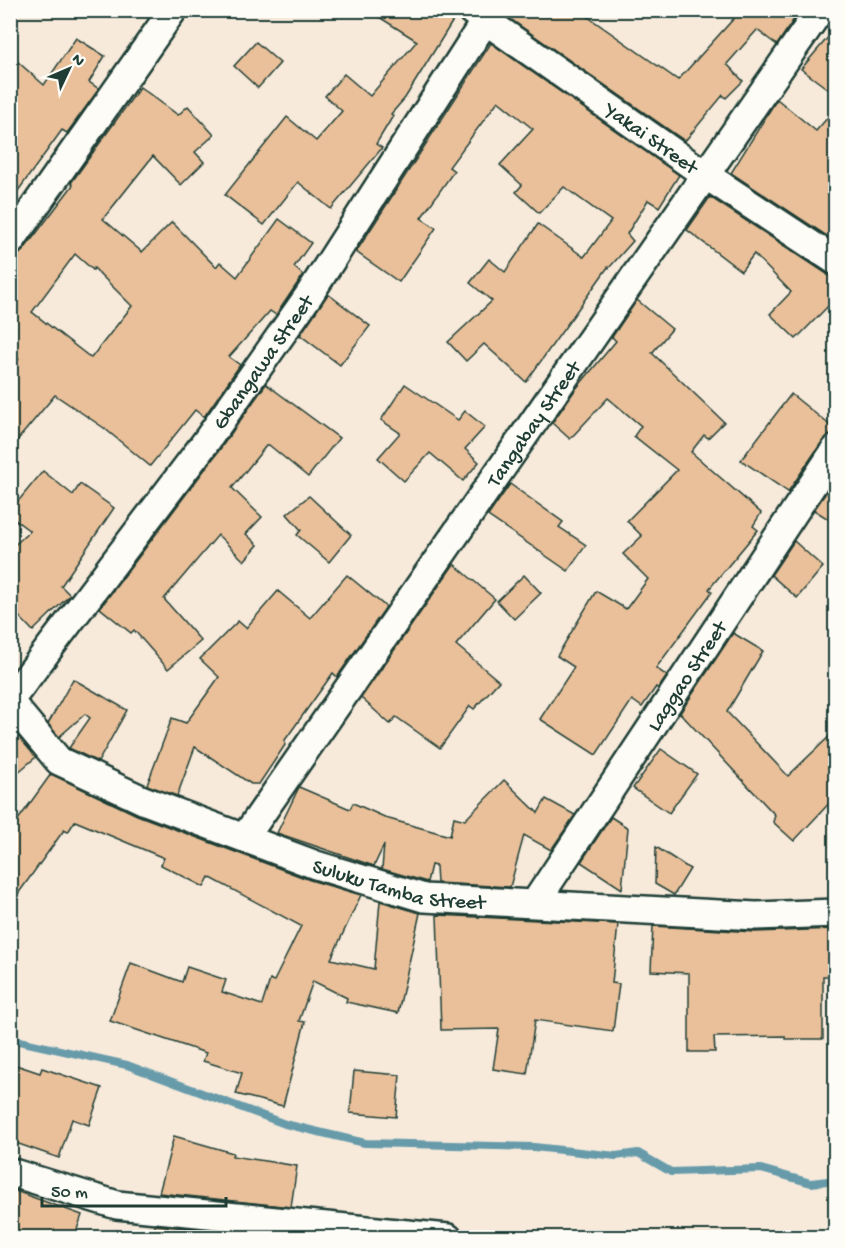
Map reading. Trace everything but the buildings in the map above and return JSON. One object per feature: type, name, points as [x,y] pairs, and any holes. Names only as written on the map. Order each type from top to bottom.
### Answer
[{"type":"street","points":[[10,242],[173,10]]},
{"type":"street","name":"Tangabay Street","points":[[245,837],[820,10]]},
{"type":"street","name":"Yakai Street","points":[[483,14],[706,176],[836,261]]},
{"type":"street","name":"Gbangawa Street","points":[[10,701],[206,443],[283,332],[483,14]]},
{"type":"street","name":"Laggao Street","points":[[535,903],[836,449]]},
{"type":"street","name":"Suluku Tamba Street","points":[[10,701],[59,760],[142,800],[316,865],[424,898],[756,916],[836,913]]},
{"type":"street","points":[[10,1172],[117,1205],[448,1238]]},
{"type":"waterway","points":[[10,1039],[127,1065],[285,1124],[365,1143],[534,1147],[616,1156],[638,1153],[671,1172],[761,1169],[811,1183],[836,1180]]}]
